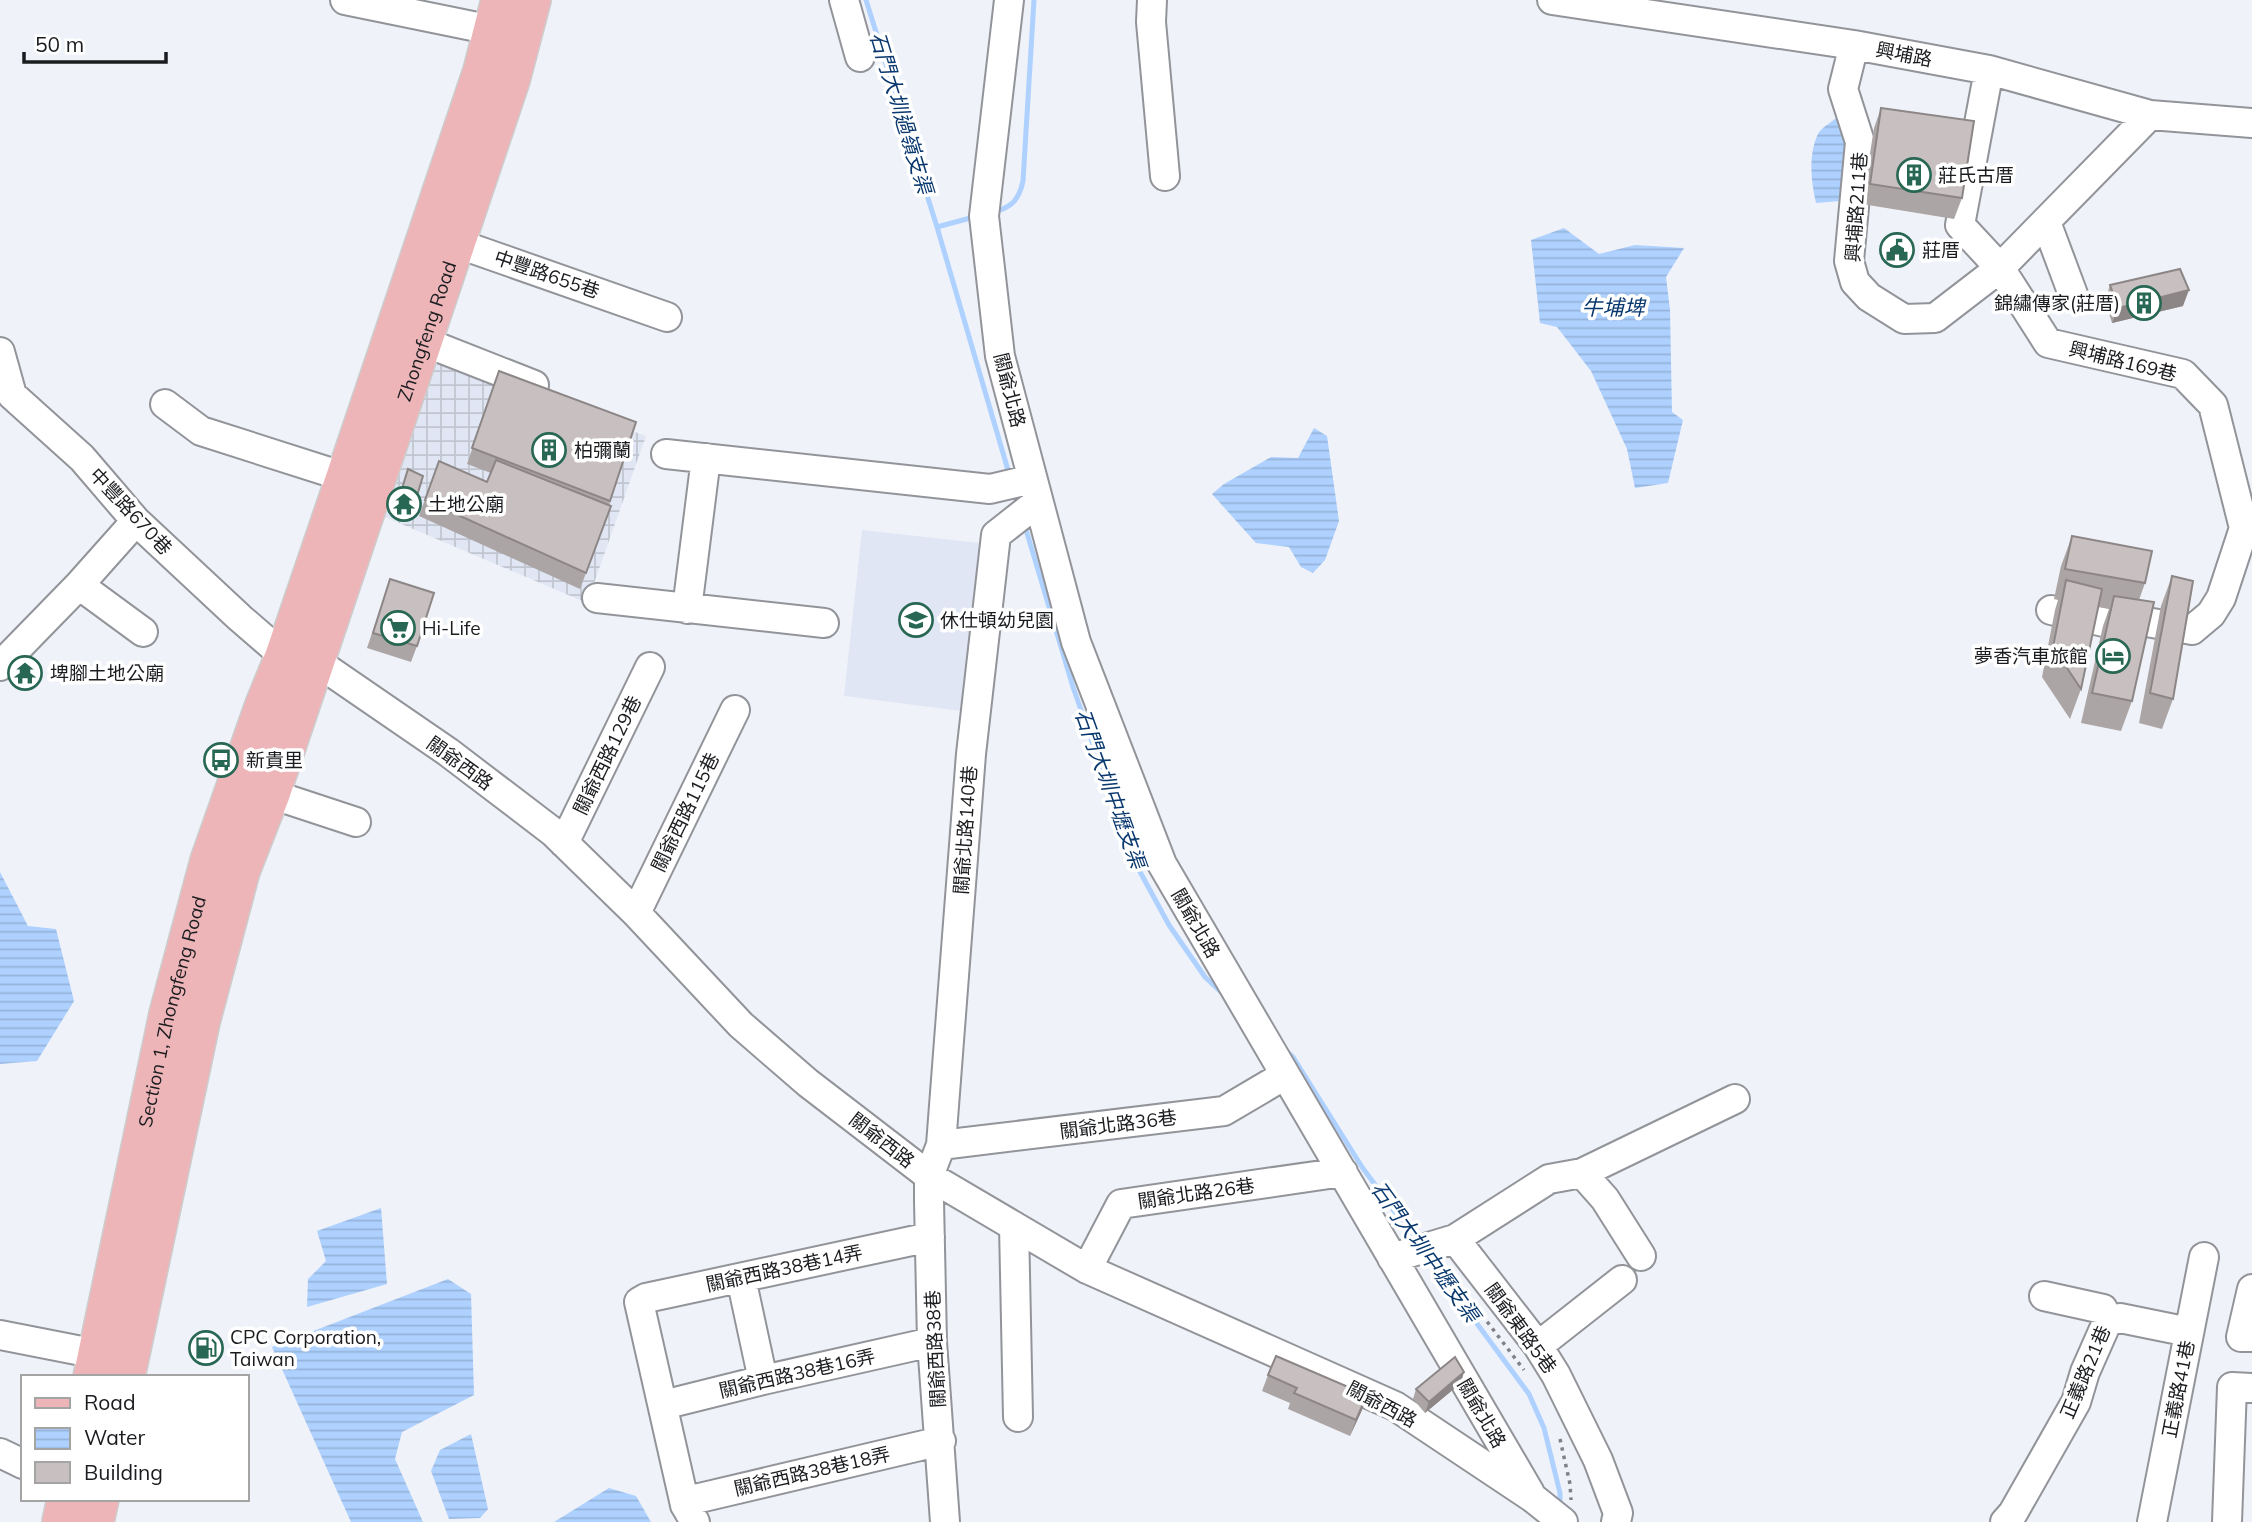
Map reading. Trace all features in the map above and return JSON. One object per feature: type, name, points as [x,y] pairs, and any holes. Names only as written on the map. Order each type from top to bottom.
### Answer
[{"type":"main road","name":"Zhongfeng Road","points":[[299,658],[345,477],[442,238],[512,80],[531,0]]},
{"type":"main road","name":"Zhongfeng Road","points":[[299,658],[422,341],[442,238],[496,15]]},
{"type":"main road","name":"Section 1, Zhongfeng Road","points":[[125,1375],[201,1022],[241,871],[271,794],[299,658]]},
{"type":"main road","name":"Section 1, Zhongfeng Road","points":[[94,1365],[168,1014],[206,874],[264,705],[299,658]]},
{"type":"main road","points":[[61,1522],[66,1501]]},
{"type":"main road","points":[[95,1522],[100,1501]]},
{"type":"street","points":[[345,0],[496,15]]},
{"type":"street","points":[[844,0],[860,57]]},
{"type":"street","name":"關爺北路","points":[[1009,0],[985,216],[1000,356],[1076,642],[1162,864],[1343,1172],[1532,1510]]},
{"type":"street","points":[[1152,0],[1151,22],[1165,176]]},
{"type":"street","name":"興埔路","points":[[1552,0],[1854,45],[1989,70],[2150,115],[2252,123]]},
{"type":"street","name":"興埔路211巷","points":[[1854,45],[1843,89],[1860,142],[1849,261],[1855,282],[1869,297],[1904,319],[1935,318],[2000,268]]},
{"type":"street","name":"興埔路169巷","points":[[1989,70],[1960,225],[2000,268],[2048,343],[2183,374],[2213,405],[2241,469],[2244,528],[2221,598],[2211,614],[2192,630],[2141,621],[2130,628],[2051,610]]},
{"type":"street","points":[[2000,268],[2150,115]]},
{"type":"street","points":[[2046,222],[2074,297]]},
{"type":"street","name":"中豐路655巷","points":[[442,238],[667,317]]},
{"type":"street","points":[[422,341],[560,395]]},
{"type":"street","name":"中豐路670巷","points":[[0,352],[6,394],[82,458],[136,521],[299,658]]},
{"type":"street","points":[[165,404],[201,431],[345,477]]},
{"type":"street","points":[[666,454],[990,489],[1035,490]]},
{"type":"street","points":[[687,609],[706,458]]},
{"type":"street","name":"關爺北路140巷","points":[[929,1176],[941,1145],[971,754],[996,534],[1035,490]]},
{"type":"street","points":[[0,666],[79,585],[136,521]]},
{"type":"street","points":[[79,585],[143,632]]},
{"type":"street","points":[[597,598],[824,623]]},
{"type":"street","name":"關爺西路","points":[[299,658],[448,752],[553,832],[636,913],[741,1025],[808,1083],[929,1176],[1087,1269],[1395,1406],[1532,1510],[1567,1516]]},
{"type":"street","name":"關爺西路129巷","points":[[564,843],[650,667]]},
{"type":"street","name":"關爺西路115巷","points":[[636,913],[735,710]]},
{"type":"street","points":[[271,794],[356,822]]},
{"type":"street","name":"關爺北路36巷","points":[[941,1145],[1224,1111],[1285,1075]]},
{"type":"street","points":[[1392,1258],[1455,1239],[1549,1179],[1582,1173],[1735,1099]]},
{"type":"street","name":"關爺北路26巷","points":[[1087,1269],[1121,1204],[1343,1172]]},
{"type":"street","points":[[1582,1173],[1605,1199],[1641,1256]]},
{"type":"street","name":"關爺西路38巷","points":[[929,1176],[932,1342],[946,1522]]},
{"type":"street","points":[[1014,1226],[1018,1417]]},
{"type":"street","name":"關爺西路38巷14弄","points":[[663,1405],[639,1302],[646,1298],[930,1237]]},
{"type":"street","name":"關爺東路5巷","points":[[1455,1239],[1538,1346],[1556,1375],[1598,1460],[1618,1513],[1616,1522]]},
{"type":"street","name":"正義路41巷","points":[[2152,1522],[2204,1257]]},
{"type":"street","points":[[741,1278],[763,1380]]},
{"type":"street","points":[[1538,1346],[1622,1280]]},
{"type":"street","points":[[2252,1289],[2241,1337],[2252,1338]]},
{"type":"street","name":"正義路21巷","points":[[2005,1522],[2013,1513],[2076,1402],[2085,1372],[2108,1320],[2103,1309],[2044,1296]]},
{"type":"street","points":[[2108,1320],[2120,1318],[2189,1332]]},
{"type":"street","points":[[0,1335],[94,1365]]},
{"type":"street","name":"關爺西路38巷16弄","points":[[663,1405],[932,1342]]},
{"type":"street","points":[[2227,1522],[2232,1387],[2252,1388]]},
{"type":"street","points":[[663,1405],[690,1514]]},
{"type":"street","name":"關爺西路38巷18弄","points":[[690,1514],[691,1500],[941,1441]]},
{"type":"street","points":[[0,1453],[21,1463]]},
{"type":"path","points":[[1481,1314],[1530,1378]]},
{"type":"path","points":[[1557,1428],[1570,1484],[1567,1516]]},
{"type":"shaded area","points":[[438,358],[646,436],[587,603],[385,517]]},
{"type":"shaded area","name":"休仕頓幼兒園","points":[[862,530],[989,544],[969,712],[844,696]]},
{"type":"water","points":[[1835,119],[1849,119],[1840,201],[1816,203],[1812,177],[1815,142],[1819,132]]},
{"type":"water","name":"牛埔埤","points":[[1564,228],[1599,254],[1635,245],[1684,248],[1666,277],[1670,310],[1672,412],[1683,420],[1668,483],[1635,488],[1627,449],[1591,371],[1557,327],[1540,323],[1531,240]]},
{"type":"water","points":[[1314,428],[1327,436],[1339,521],[1325,560],[1313,573],[1301,567],[1289,547],[1256,543],[1212,494],[1271,457],[1298,458]]},
{"type":"water","points":[[0,872],[28,926],[56,929],[74,1001],[37,1061],[0,1064]]},
{"type":"water","points":[[381,1208],[387,1284],[307,1307],[308,1279],[326,1261],[317,1231]]},
{"type":"water","points":[[448,1279],[471,1294],[474,1395],[402,1432],[395,1459],[423,1522],[351,1522],[272,1347]]},
{"type":"water","points":[[471,1434],[488,1509],[480,1518],[449,1519],[431,1471],[440,1450]]},
{"type":"water","points":[[609,1488],[636,1496],[651,1522],[554,1522]]},
{"type":"building","name":"莊氏古厝","points":[[1881,108],[1974,121],[1962,198],[1870,184]]},
{"type":"building","points":[[2180,269],[2189,290],[2118,308],[2110,285]]},
{"type":"building","name":"柏彌蘭","points":[[499,371],[636,422],[610,501],[472,448]]},
{"type":"building","points":[[496,460],[611,506],[586,573],[425,500],[439,461],[487,482]]},
{"type":"building","points":[[408,469],[423,476],[416,499],[401,492]]},
{"type":"building","points":[[2072,536],[2152,551],[2145,583],[2065,569]]},
{"type":"building","points":[[2172,576],[2193,581],[2173,699],[2150,693]]},
{"type":"building","name":"Hi-Life","points":[[390,579],[434,593],[417,646],[373,633]]},
{"type":"building","points":[[2066,580],[2102,589],[2081,689],[2053,647]]},
{"type":"building","points":[[2114,596],[2154,602],[2132,701],[2092,693]]},
{"type":"building","points":[[1276,1356],[1367,1395],[1356,1420],[1294,1393],[1297,1388],[1268,1375]]},
{"type":"building","points":[[1455,1357],[1464,1372],[1429,1402],[1416,1389]]},
{"type":"waterway","name":"石門大圳中壢支渠","points":[[866,0],[937,227],[1010,477]]},
{"type":"waterway","name":"石門大圳中壢支渠","points":[[994,212],[1014,202],[1023,181],[1034,0]]},
{"type":"waterway","name":"石門大圳中壢支渠","points":[[937,227],[974,217]]},
{"type":"waterway","name":"石門大圳中壢支渠","points":[[1024,523],[1073,687],[1133,859],[1169,925],[1205,977],[1222,993]]},
{"type":"waterway","name":"石門大圳中壢支渠","points":[[1284,1049],[1293,1057],[1362,1167],[1417,1242]]},
{"type":"waterway","name":"石門大圳中壢支渠","points":[[1427,1256],[1529,1394],[1544,1428],[1560,1493],[1560,1508]]},
{"type":"place","name":"莊氏古厝","points":[[1914,175]]},
{"type":"place","name":"莊厝","points":[[1897,250]]},
{"type":"place","name":"錦繡傳家(莊厝)","points":[[2144,303]]},
{"type":"place","name":"柏彌蘭","points":[[549,450]]},
{"type":"place","name":"土地公廟","points":[[404,504]]},
{"type":"place","name":"休仕頓幼兒園","points":[[916,620]]},
{"type":"place","name":"Hi-Life","points":[[398,628]]},
{"type":"place","name":"夢香汽車旅館","points":[[2113,656]]},
{"type":"place","name":"埤腳土地公廟","points":[[25,673]]},
{"type":"place","name":"新貴里","points":[[221,760]]},
{"type":"place","name":"CPC Corporation, Taiwan","points":[[206,1348]]},
{"type":"water label","name":"石門大圳過嶺支渠","points":[[901,113]]}]
